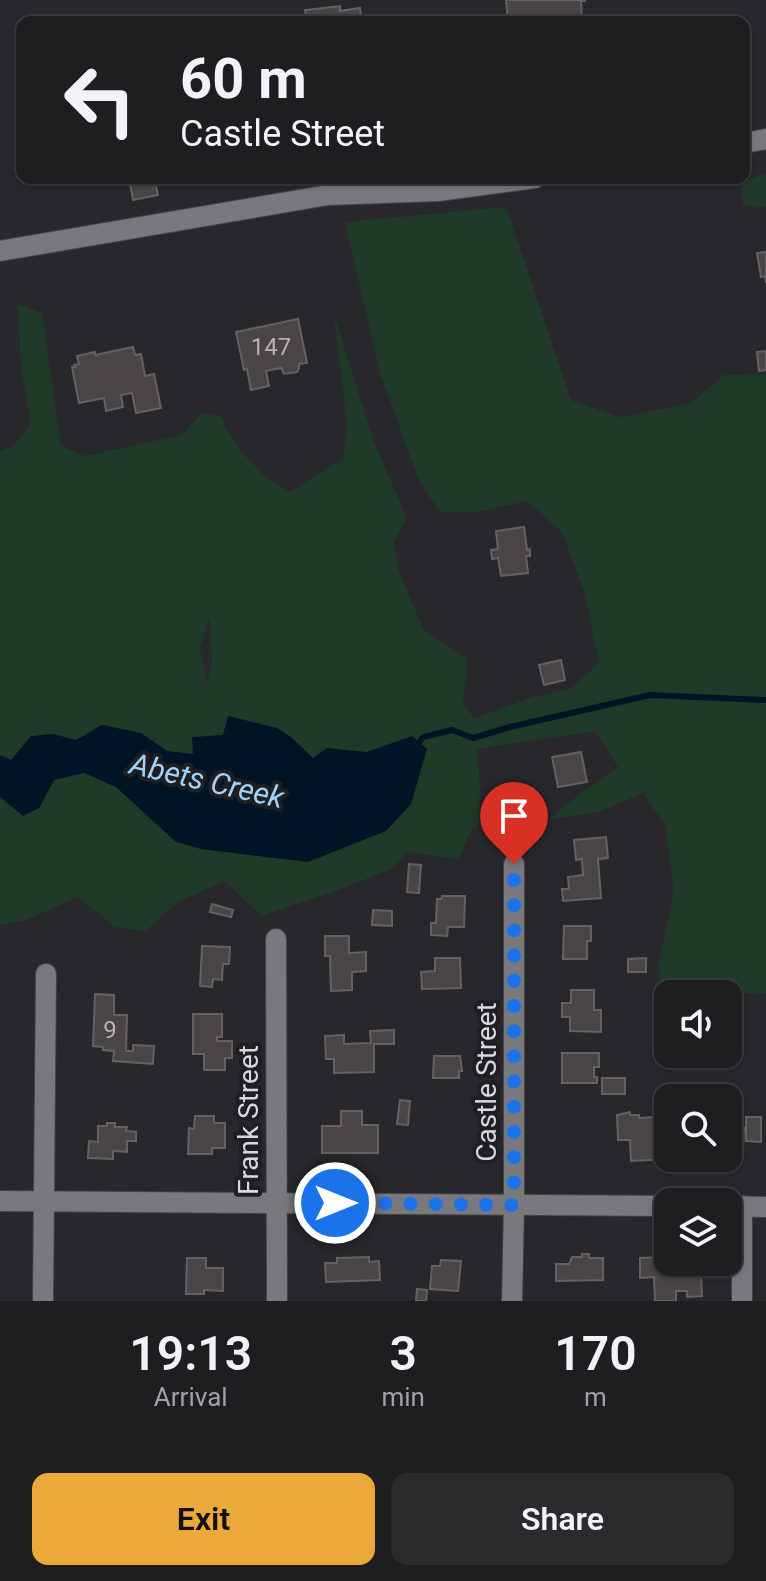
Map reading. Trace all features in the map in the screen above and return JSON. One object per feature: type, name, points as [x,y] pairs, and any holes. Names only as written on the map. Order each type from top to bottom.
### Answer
[{"type":"street","points":[[0,251],[328,195],[438,191],[490,184]]},
{"type":"street","name":"Castle Street","points":[[512,1301],[514,864]]},
{"type":"street","name":"Frank Street","points":[[276,939],[277,1301]]},
{"type":"street","points":[[43,1301],[46,974]]},
{"type":"street","points":[[0,1201],[654,1206]]},
{"type":"street","points":[[742,1206],[766,1207]]},
{"type":"street","points":[[740,1276],[742,1301]]},
{"type":"green space","points":[[766,173],[766,207],[743,205],[741,184],[750,184],[750,179]]},
{"type":"green space","points":[[506,207],[571,400],[620,417],[692,403],[723,375],[766,374],[766,994],[742,993],[742,980],[660,980],[659,962],[674,891],[666,827],[643,793],[598,812],[548,820],[618,767],[595,731],[477,749],[479,826],[471,830],[459,859],[407,852],[393,868],[261,916],[225,881],[178,902],[145,932],[114,926],[78,897],[24,921],[0,925],[0,797],[39,808],[54,780],[84,773],[190,781],[237,718],[228,716],[223,735],[194,754],[167,751],[141,733],[102,725],[76,740],[53,734],[11,760],[0,755],[0,452],[11,447],[31,425],[21,368],[18,304],[42,313],[61,446],[85,456],[182,435],[203,412],[220,416],[240,451],[267,478],[290,492],[343,459],[347,426],[334,315],[374,442],[407,518],[394,542],[397,566],[424,631],[466,657],[467,676],[462,701],[474,718],[533,697],[570,689],[599,663],[585,594],[562,532],[527,501],[478,512],[440,512],[419,481],[380,373],[345,222]],"holes":[[[209,618],[212,660],[207,684],[200,649]]]},
{"type":"water","points":[[228,716],[277,728],[313,758],[327,748],[367,752],[412,736],[427,749],[411,804],[386,831],[308,862],[201,849],[176,842],[116,787],[84,773],[54,780],[39,808],[23,816],[0,797],[0,755],[11,760],[31,736],[53,734],[76,740],[102,725],[141,733],[167,751],[193,754],[192,737],[223,735]]},
{"type":"building","points":[[506,0],[585,0],[581,1],[582,16],[507,16]]},
{"type":"building","points":[[340,6],[340,11],[360,8],[361,16],[306,16],[305,10]]},
{"type":"building","points":[[130,184],[155,184],[158,195],[133,200]]},
{"type":"building","points":[[766,252],[766,283],[765,276],[761,277],[757,253]]},
{"type":"building","points":[[298,319],[307,363],[299,364],[297,372],[284,374],[281,368],[266,371],[269,386],[251,390],[236,332]]},
{"type":"building","points":[[133,347],[135,355],[141,354],[145,376],[154,374],[161,408],[136,413],[132,393],[121,395],[123,407],[106,411],[104,398],[79,403],[72,367],[79,364],[77,356]]},
{"type":"building","points":[[766,351],[766,370],[759,371],[757,352]]},
{"type":"building","points":[[524,527],[527,550],[530,549],[530,556],[526,556],[528,573],[501,576],[498,558],[492,559],[491,550],[498,549],[496,531]]},
{"type":"building","points":[[561,660],[565,680],[544,685],[539,665]]},
{"type":"building","points":[[581,752],[587,782],[558,787],[552,757]]},
{"type":"building","points":[[606,837],[608,858],[598,859],[601,898],[563,901],[562,889],[569,889],[568,877],[583,875],[582,859],[576,860],[574,840]]},
{"type":"building","points":[[409,864],[421,865],[419,893],[407,892]]},
{"type":"building","points":[[442,896],[465,896],[464,927],[448,927],[447,936],[431,935],[431,923],[436,923],[437,899]]},
{"type":"building","points":[[212,904],[233,910],[231,917],[210,912]]},
{"type":"building","points":[[373,910],[392,911],[392,926],[372,925]]},
{"type":"building","points":[[564,926],[591,926],[587,959],[563,959]]},
{"type":"building","points":[[325,936],[349,936],[349,953],[366,952],[366,971],[352,972],[352,990],[331,991],[330,956],[325,956]]},
{"type":"building","points":[[202,946],[230,947],[229,964],[223,964],[222,980],[213,979],[212,987],[200,986]]},
{"type":"building","points":[[435,958],[460,958],[461,988],[422,989],[421,972],[435,971]]},
{"type":"building","points":[[646,958],[646,972],[628,972],[628,959]]},
{"type":"building","points":[[571,990],[594,990],[594,1010],[601,1010],[601,1032],[570,1031],[570,1017],[562,1017],[562,1003],[571,1003]]},
{"type":"building","points":[[95,994],[114,995],[114,1015],[127,1015],[126,1051],[133,1051],[133,1045],[154,1046],[153,1064],[113,1061],[114,1051],[93,1046]]},
{"type":"building","points":[[193,1014],[222,1014],[222,1037],[217,1037],[217,1041],[232,1041],[232,1058],[225,1058],[225,1070],[204,1070],[204,1054],[193,1054]]},
{"type":"building","points":[[394,1030],[394,1044],[374,1044],[374,1072],[334,1073],[334,1059],[326,1059],[325,1036],[344,1035],[344,1044],[371,1043],[370,1031]]},
{"type":"building","points":[[562,1053],[599,1053],[599,1067],[594,1067],[597,1083],[562,1083]]},
{"type":"building","points":[[434,1056],[460,1056],[462,1071],[459,1071],[459,1078],[433,1078]]},
{"type":"building","points":[[602,1078],[625,1078],[625,1094],[602,1094]]},
{"type":"building","points":[[400,1100],[410,1101],[408,1125],[397,1124]]},
{"type":"building","points":[[341,1111],[362,1111],[362,1125],[378,1125],[378,1153],[322,1153],[322,1126],[341,1126]]},
{"type":"building","points":[[630,1112],[630,1115],[639,1115],[639,1118],[653,1117],[654,1160],[631,1161],[630,1140],[618,1140],[617,1115]]},
{"type":"building","points":[[195,1116],[214,1116],[214,1123],[225,1123],[225,1148],[212,1148],[212,1154],[188,1154],[189,1128],[194,1129]]},
{"type":"building","points":[[746,1117],[761,1117],[761,1142],[746,1141]]},
{"type":"building","points":[[107,1123],[136,1132],[136,1141],[127,1141],[127,1152],[113,1151],[113,1159],[88,1158],[89,1141],[98,1142],[98,1126],[107,1126]]},
{"type":"building","points":[[582,1254],[589,1254],[589,1258],[603,1258],[603,1280],[556,1281],[556,1264],[569,1264],[572,1257],[582,1257]]},
{"type":"building","points":[[369,1257],[369,1262],[379,1261],[380,1280],[326,1282],[325,1263],[337,1263],[337,1258]]},
{"type":"building","points":[[654,1257],[654,1276],[701,1276],[702,1296],[687,1297],[687,1291],[676,1291],[676,1301],[655,1301],[654,1277],[640,1278],[640,1258]]},
{"type":"building","points":[[187,1258],[206,1258],[206,1268],[223,1268],[223,1291],[204,1290],[204,1294],[186,1294]]},
{"type":"building","points":[[441,1260],[461,1261],[458,1291],[430,1289],[432,1266],[440,1266]]},
{"type":"building","points":[[417,1289],[427,1290],[426,1301],[416,1301]]},
{"type":"waterway","name":"Abets Creek","points":[[415,748],[423,737],[452,730],[473,738],[650,695],[766,700]]},
{"type":"route","points":[[335,1203],[514,1205],[514,864]]}]
